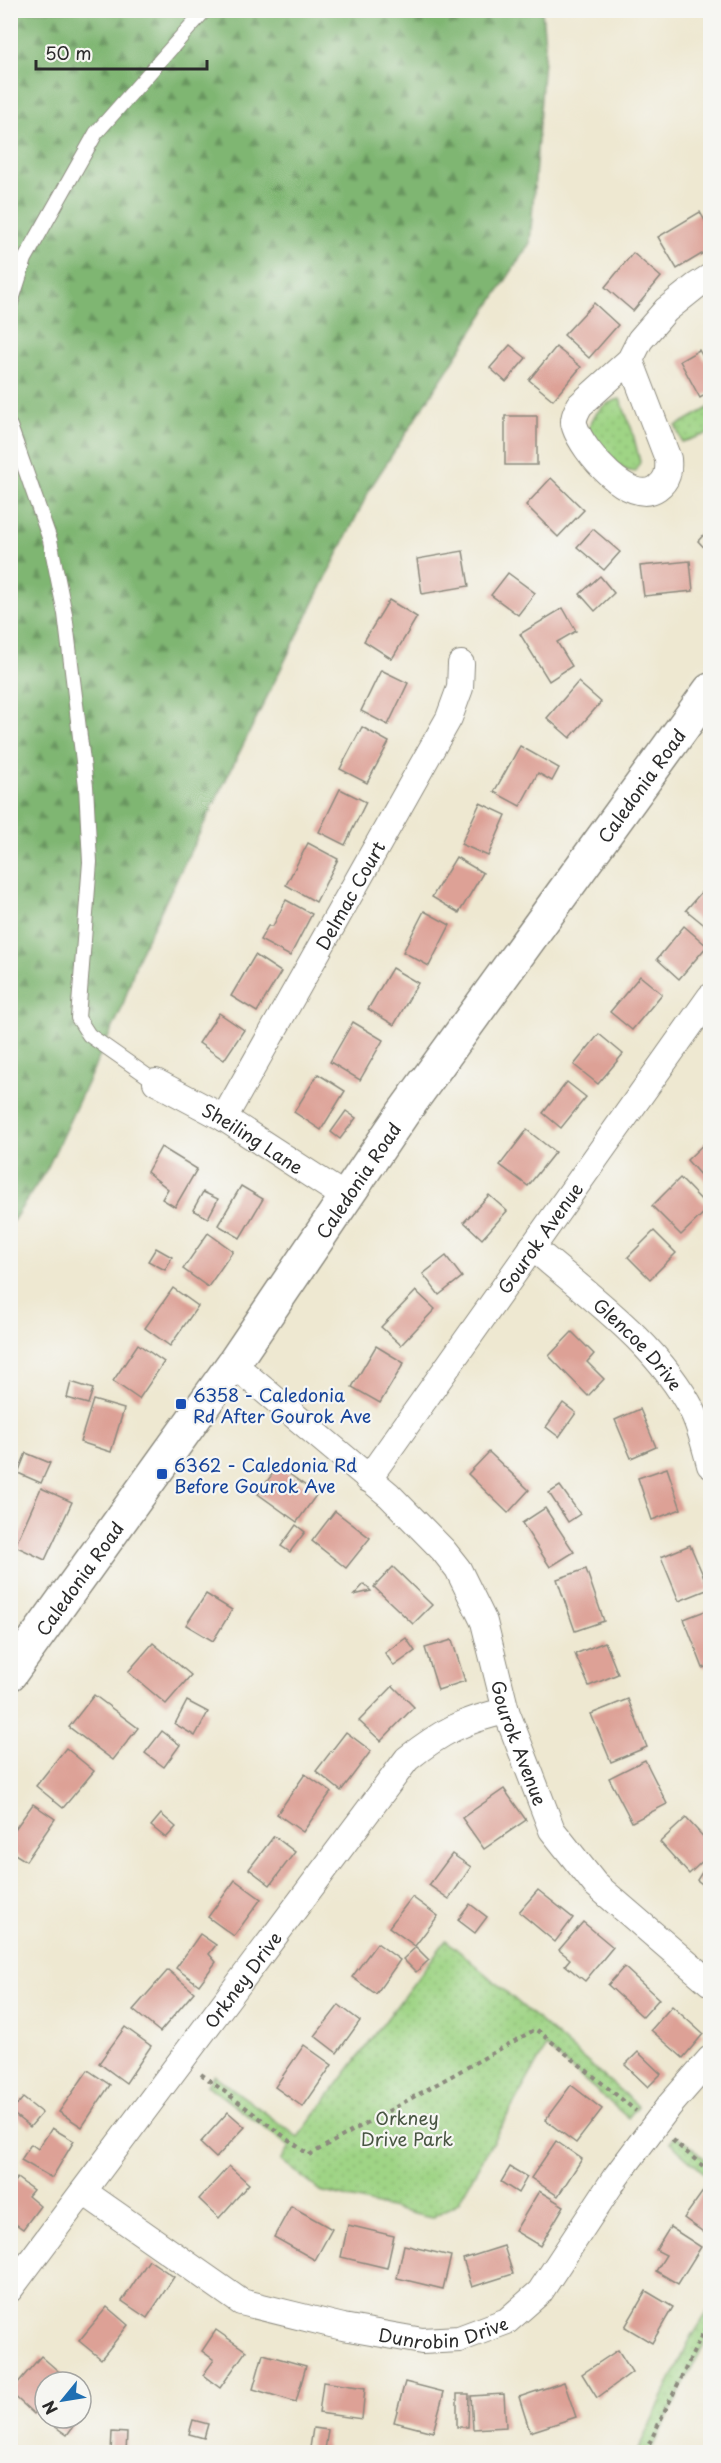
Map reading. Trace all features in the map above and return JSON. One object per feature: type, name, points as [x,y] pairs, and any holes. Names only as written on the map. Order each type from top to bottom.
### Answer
[{"type":"street","points":[[630,360],[668,459],[668,475],[660,486],[649,492],[638,491],[618,481],[595,461],[574,427],[576,412],[580,405],[630,360],[640,340],[666,310],[711,277]]},
{"type":"street","name":"Delmac Court","points":[[224,1118],[449,718],[460,688],[461,664]]},
{"type":"street","name":"Caledonia Road","points":[[10,1674],[233,1364],[403,1113],[711,690]]},
{"type":"street","name":"Gourok Avenue","points":[[368,1479],[711,997]]},
{"type":"street","name":"Sheiling Lane","points":[[156,1082],[224,1118],[347,1198]]},
{"type":"street","name":"Glencoe Drive","points":[[532,1247],[638,1340],[693,1412],[708,1450]]},
{"type":"street","name":"Gourok Avenue","points":[[233,1364],[406,1512],[458,1569],[483,1622],[506,1712],[552,1830],[570,1856],[595,1884],[711,1983]]},
{"type":"street","name":"Orkney Drive","points":[[10,2289],[407,1759],[445,1731],[468,1720],[506,1712]]},
{"type":"street","name":"Dunrobin Drive","points":[[84,2192],[241,2302],[343,2327],[422,2341],[444,2341],[473,2335],[494,2328],[525,2308],[540,2292],[615,2178],[654,2126],[711,2059]]},
{"type":"lane","points":[[10,306],[25,259],[96,133],[205,10]]},
{"type":"lane","points":[[10,426],[50,540],[64,614],[86,786],[90,862],[78,1018],[89,1035],[156,1082]]},
{"type":"path","points":[[183,2060],[309,2155],[536,2029],[711,2172]]},
{"type":"path","points":[[645,2452],[711,2318]]},
{"type":"green space","points":[[11,11],[542,11],[545,45],[530,243],[371,487],[138,957],[122,1008],[47,1169],[11,1224]]},
{"type":"green space","points":[[620,399],[632,430],[640,462],[635,472],[620,467],[606,457],[588,429],[600,410],[608,403]]},
{"type":"green space","points":[[710,407],[710,433],[682,442],[676,426]]},
{"type":"green space","name":"Orkney Drive Park","points":[[446,1940],[638,2106],[628,2118],[546,2047],[458,2203],[431,2218],[320,2191],[281,2160],[290,2147],[207,2085],[214,2075],[298,2137]]},
{"type":"green space","points":[[676,2135],[710,2163],[710,2178],[670,2143]]},
{"type":"green space","points":[[710,2308],[710,2332],[650,2452],[637,2452],[688,2343]]},
{"type":"building","points":[[700,212],[710,230],[710,249],[677,269],[658,237]]},
{"type":"building","points":[[633,253],[661,277],[633,311],[605,287]]},
{"type":"building","points":[[594,303],[618,325],[589,358],[564,335]]},
{"type":"building","points":[[510,345],[526,358],[506,382],[490,368]]},
{"type":"building","points":[[556,347],[581,367],[553,400],[529,380]]},
{"type":"building","points":[[699,350],[708,366],[710,365],[710,392],[700,398],[680,361]]},
{"type":"building","points":[[505,416],[537,416],[537,465],[505,465]]},
{"type":"building","points":[[551,478],[584,510],[558,537],[526,505]]},
{"type":"building","points":[[710,528],[710,554],[698,541]]},
{"type":"building","points":[[593,529],[620,552],[604,570],[577,547]]},
{"type":"building","points":[[463,551],[469,586],[422,594],[417,559]]},
{"type":"building","points":[[690,561],[693,591],[644,596],[640,566]]},
{"type":"building","points":[[508,573],[535,593],[518,615],[491,595]]},
{"type":"building","points":[[600,576],[614,593],[595,611],[580,594]]},
{"type":"building","points":[[389,600],[417,617],[392,659],[364,641]]},
{"type":"building","points":[[563,608],[576,631],[557,642],[572,666],[549,681],[520,634]]},
{"type":"building","points":[[381,670],[408,683],[388,725],[361,711]]},
{"type":"building","points":[[578,682],[601,702],[570,738],[547,718]]},
{"type":"building","points":[[362,727],[389,742],[367,783],[340,769]]},
{"type":"building","points":[[520,746],[559,768],[552,781],[538,773],[520,806],[494,792]]},
{"type":"building","points":[[340,789],[366,802],[345,845],[319,832]]},
{"type":"building","points":[[480,803],[506,815],[488,856],[461,844]]},
{"type":"building","points":[[308,843],[338,859],[316,902],[286,885]]},
{"type":"building","points":[[456,857],[483,873],[459,913],[432,897]]},
{"type":"building","points":[[710,882],[710,925],[708,928],[686,910]]},
{"type":"building","points":[[286,900],[312,914],[290,956],[260,940],[268,926],[273,926]]},
{"type":"building","points":[[424,911],[450,925],[429,966],[403,952]]},
{"type":"building","points":[[684,926],[707,946],[679,979],[657,959]]},
{"type":"building","points":[[255,955],[281,972],[257,1012],[231,996]]},
{"type":"building","points":[[392,968],[418,983],[394,1025],[368,1009]]},
{"type":"building","points":[[640,976],[662,994],[632,1030],[610,1012]]},
{"type":"building","points":[[219,1013],[244,1030],[224,1060],[199,1043]]},
{"type":"building","points":[[353,1022],[383,1040],[360,1080],[330,1062]]},
{"type":"building","points":[[599,1034],[623,1054],[598,1084],[574,1065]]},
{"type":"building","points":[[318,1074],[345,1091],[321,1130],[294,1112]]},
{"type":"building","points":[[567,1082],[586,1097],[561,1128],[543,1113]]},
{"type":"building","points":[[346,1111],[356,1118],[340,1139],[331,1132]]},
{"type":"building","points":[[527,1130],[555,1152],[528,1186],[500,1165]]},
{"type":"building","points":[[710,1138],[710,1186],[687,1160]]},
{"type":"building","points":[[161,1147],[197,1169],[175,1207],[162,1199],[168,1189],[147,1172]]},
{"type":"building","points":[[680,1178],[709,1208],[681,1235],[652,1206]]},
{"type":"building","points":[[241,1186],[263,1199],[240,1238],[218,1225]]},
{"type":"building","points":[[203,1192],[218,1199],[208,1218],[193,1210]]},
{"type":"building","points":[[489,1195],[507,1211],[482,1239],[464,1222]]},
{"type":"building","points":[[654,1231],[676,1253],[650,1279],[628,1257]]},
{"type":"building","points":[[208,1233],[233,1251],[208,1287],[183,1269]]},
{"type":"building","points":[[156,1248],[172,1257],[165,1270],[148,1261]]},
{"type":"building","points":[[446,1256],[462,1277],[439,1295],[423,1274]]},
{"type":"building","points":[[173,1288],[198,1306],[170,1346],[145,1328]]},
{"type":"building","points":[[416,1291],[435,1309],[401,1345],[381,1327]]},
{"type":"building","points":[[572,1332],[594,1354],[587,1362],[604,1379],[588,1396],[549,1356]]},
{"type":"building","points":[[138,1344],[164,1362],[139,1399],[113,1381]]},
{"type":"building","points":[[376,1346],[404,1363],[380,1403],[352,1387]]},
{"type":"building","points":[[71,1382],[93,1389],[88,1404],[67,1398]]},
{"type":"building","points":[[93,1400],[124,1409],[111,1452],[80,1442]]},
{"type":"building","points":[[563,1403],[576,1413],[559,1437],[546,1427]]},
{"type":"building","points":[[640,1409],[656,1447],[631,1458],[615,1420]]},
{"type":"building","points":[[489,1452],[529,1490],[508,1513],[468,1474]]},
{"type":"building","points":[[26,1453],[50,1463],[41,1483],[18,1473]]},
{"type":"building","points":[[278,1466],[317,1494],[297,1522],[258,1494]]},
{"type":"building","points":[[667,1468],[681,1509],[652,1520],[638,1478]]},
{"type":"building","points":[[560,1486],[580,1514],[568,1522],[549,1493]]},
{"type":"building","points":[[41,1488],[72,1502],[45,1560],[15,1546]]},
{"type":"building","points":[[545,1508],[574,1552],[550,1567],[522,1523]]},
{"type":"building","points":[[335,1511],[370,1538],[346,1568],[312,1541]]},
{"type":"building","points":[[296,1525],[305,1532],[290,1552],[281,1546]]},
{"type":"building","points":[[690,1545],[709,1589],[679,1601],[661,1557]]},
{"type":"building","points":[[393,1567],[432,1605],[413,1624],[374,1587]]},
{"type":"building","points":[[586,1569],[604,1621],[575,1631],[557,1579]]},
{"type":"building","points":[[364,1584],[371,1591],[354,1595]]},
{"type":"building","points":[[206,1594],[232,1610],[213,1641],[186,1625]]},
{"type":"building","points":[[710,1609],[710,1665],[703,1668],[684,1619]]},
{"type":"building","points":[[406,1638],[415,1651],[394,1666],[385,1653]]},
{"type":"building","points":[[452,1640],[465,1681],[438,1690],[425,1648]]},
{"type":"building","points":[[605,1642],[618,1674],[589,1686],[575,1654]]},
{"type":"building","points":[[153,1643],[191,1675],[166,1704],[128,1672]]},
{"type":"building","points":[[393,1686],[414,1707],[381,1741],[359,1721]]},
{"type":"building","points":[[94,1695],[138,1728],[113,1760],[69,1727]]},
{"type":"building","points":[[628,1699],[647,1747],[611,1762],[591,1714]]},
{"type":"building","points":[[187,1701],[208,1712],[195,1736],[175,1724]]},
{"type":"building","points":[[162,1731],[180,1745],[164,1767],[145,1753]]},
{"type":"building","points":[[346,1732],[371,1751],[341,1791],[316,1771]]},
{"type":"building","points":[[66,1748],[94,1771],[63,1808],[36,1786]]},
{"type":"building","points":[[645,1760],[667,1804],[632,1822],[609,1778]]},
{"type":"building","points":[[305,1774],[331,1792],[303,1832],[277,1814]]},
{"type":"building","points":[[504,1789],[526,1820],[484,1849],[462,1818]]},
{"type":"building","points":[[33,1804],[55,1819],[26,1861],[10,1851],[10,1836]]},
{"type":"building","points":[[161,1814],[176,1827],[166,1838],[151,1826]]},
{"type":"building","points":[[686,1818],[710,1844],[710,1854],[689,1874],[660,1842]]},
{"type":"building","points":[[274,1836],[295,1852],[270,1885],[249,1869]]},
{"type":"building","points":[[452,1854],[471,1867],[449,1899],[429,1885]]},
{"type":"building","points":[[704,1869],[710,1874],[710,1890],[697,1880]]},
{"type":"building","points":[[235,1880],[261,1899],[234,1936],[208,1917]]},
{"type":"building","points":[[538,1890],[573,1918],[555,1942],[519,1912]]},
{"type":"building","points":[[412,1897],[438,1916],[415,1946],[389,1927]]},
{"type":"building","points":[[470,1904],[487,1917],[475,1933],[458,1920]]},
{"type":"building","points":[[583,1922],[613,1947],[585,1981],[565,1965],[570,1959],[559,1950]]},
{"type":"building","points":[[200,1934],[216,1945],[209,1954],[216,1962],[199,1985],[176,1968]]},
{"type":"building","points":[[377,1943],[400,1960],[376,1994],[352,1977]]},
{"type":"building","points":[[416,1947],[429,1960],[416,1972],[403,1959]]},
{"type":"building","points":[[624,1967],[659,1999],[643,2017],[608,1985]]},
{"type":"building","points":[[168,1970],[194,1992],[160,2032],[133,2010]]},
{"type":"building","points":[[339,2005],[360,2021],[337,2053],[315,2036]]},
{"type":"building","points":[[672,2006],[703,2034],[683,2058],[651,2030]]},
{"type":"building","points":[[125,2027],[151,2046],[126,2083],[99,2063]]},
{"type":"building","points":[[304,2045],[332,2065],[303,2107],[275,2087]]},
{"type":"building","points":[[638,2052],[661,2074],[648,2087],[625,2065]]},
{"type":"building","points":[[88,2070],[110,2085],[82,2127],[59,2112]]},
{"type":"building","points":[[571,2085],[602,2109],[576,2143],[545,2120]]},
{"type":"building","points":[[23,2098],[42,2113],[30,2127],[11,2112]]},
{"type":"building","points":[[228,2112],[245,2127],[216,2158],[200,2143]]},
{"type":"building","points":[[52,2128],[74,2141],[52,2178],[21,2160],[31,2144],[38,2149]]},
{"type":"building","points":[[556,2141],[582,2159],[558,2196],[531,2178]]},
{"type":"building","points":[[229,2166],[249,2184],[219,2218],[199,2199]]},
{"type":"building","points":[[510,2167],[527,2177],[518,2193],[501,2182]]},
{"type":"building","points":[[17,2178],[33,2190],[28,2196],[40,2206],[23,2229],[10,2220],[10,2187]]},
{"type":"building","points":[[710,2184],[709,2236],[684,2218]]},
{"type":"building","points":[[539,2191],[564,2206],[540,2246],[515,2231]]},
{"type":"building","points":[[291,2206],[332,2229],[315,2260],[274,2237]]},
{"type":"building","points":[[348,2225],[394,2236],[387,2268],[341,2257]]},
{"type":"building","points":[[670,2227],[701,2247],[678,2284],[656,2271],[666,2255],[656,2250]]},
{"type":"building","points":[[404,2245],[451,2256],[443,2289],[397,2278]]},
{"type":"building","points":[[504,2246],[513,2274],[472,2287],[463,2259]]},
{"type":"building","points":[[149,2260],[174,2277],[147,2318],[122,2301]]},
{"type":"building","points":[[646,2291],[673,2307],[652,2343],[625,2327]]},
{"type":"building","points":[[107,2307],[128,2325],[101,2359],[79,2341]]},
{"type":"building","points":[[216,2330],[246,2351],[220,2388],[203,2375],[214,2360],[202,2351]]},
{"type":"building","points":[[618,2350],[632,2372],[597,2398],[582,2374]]},
{"type":"building","points":[[263,2354],[306,2366],[296,2402],[253,2389]]},
{"type":"building","points":[[41,2356],[57,2370],[33,2370],[33,2413],[10,2392]]},
{"type":"building","points":[[323,2382],[365,2388],[362,2419],[319,2413]]},
{"type":"building","points":[[405,2382],[444,2392],[433,2432],[394,2422]]},
{"type":"building","points":[[564,2382],[576,2417],[530,2432],[519,2397]]},
{"type":"building","points":[[457,2394],[469,2394],[468,2427],[457,2427]]},
{"type":"building","points":[[504,2394],[506,2427],[473,2429],[471,2396]]},
{"type":"building","points":[[193,2420],[208,2424],[204,2438],[189,2434]]},
{"type":"building","points":[[313,2428],[328,2430],[325,2450],[310,2448]]},
{"type":"building","points":[[60,2430],[71,2430],[67,2435]]},
{"type":"building","points":[[112,2432],[127,2433],[126,2452],[111,2452]]},
{"type":"place","name":"6358 - Caledonia Rd After Gourok Ave","points":[[181,1404]]},
{"type":"place","name":"6362 - Caledonia Rd Before Gourok Ave","points":[[162,1474]]}]
